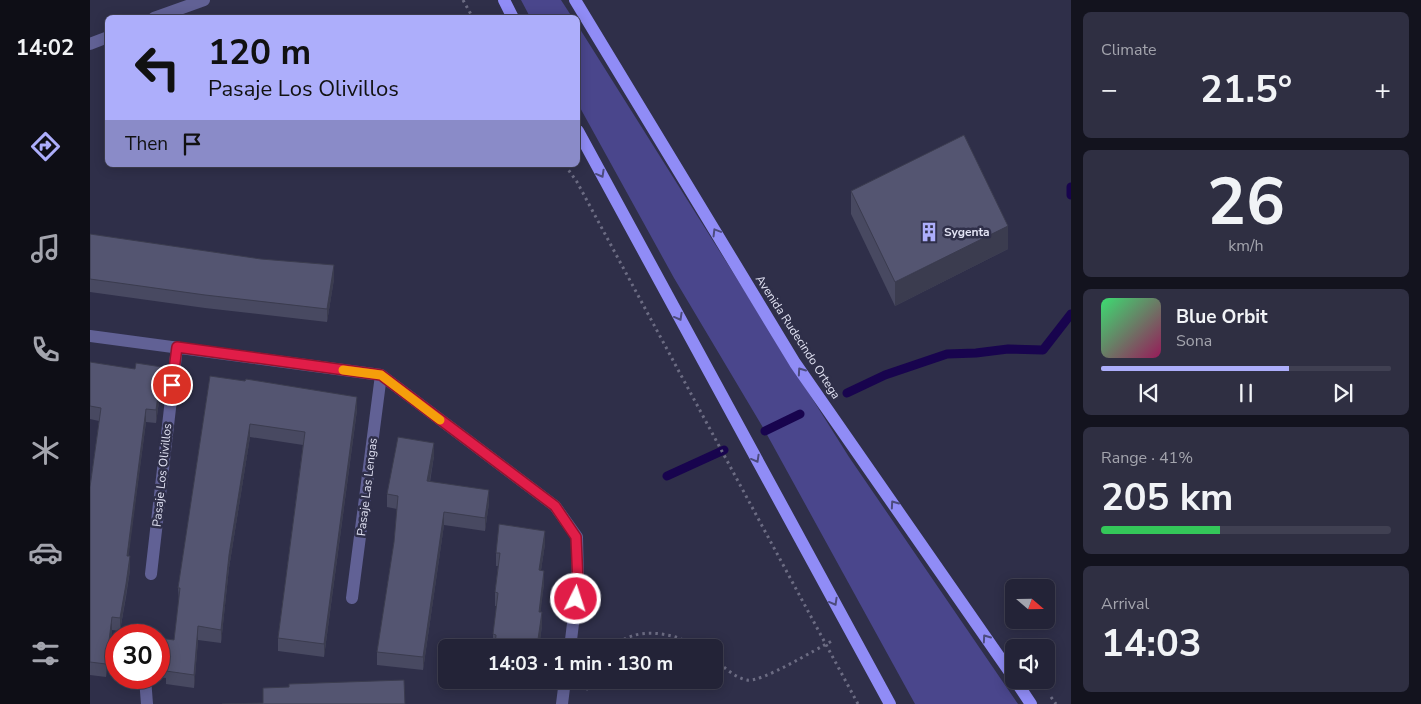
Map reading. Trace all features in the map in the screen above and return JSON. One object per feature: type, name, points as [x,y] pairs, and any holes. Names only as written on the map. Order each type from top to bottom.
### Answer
[{"type":"main road","points":[[504,0],[512,15]]},
{"type":"main road","name":"Avenida Rudecindo Ortega","points":[[575,0],[796,363],[1005,666]]},
{"type":"main road","points":[[580,135],[890,704]]},
{"type":"main road","name":"Avenida Rudecindo Ortega","points":[[1021,689],[1031,704]]},
{"type":"street","points":[[161,15],[204,0]]},
{"type":"street","points":[[90,44],[105,38]]},
{"type":"street","points":[[90,336],[381,375],[555,506],[576,537],[578,583],[571,639]]},
{"type":"street","name":"Pasaje Los Olivillos","points":[[151,574],[177,347]]},
{"type":"street","name":"Pasaje Las Lengas","points":[[352,598],[381,375]]},
{"type":"street","points":[[146,689],[147,704]]},
{"type":"street","points":[[562,704],[564,689]]},
{"type":"path","points":[[463,0],[471,15]]},
{"type":"path","points":[[566,167],[577,182],[858,704]]},
{"type":"path","points":[[723,666],[739,678],[749,681],[762,677],[850,631]]},
{"type":"path","points":[[626,639],[631,635],[656,634],[682,639]]},
{"type":"shaded area","points":[[521,0],[561,0],[571,15],[529,15]]},
{"type":"shaded area","points":[[580,29],[849,457],[1005,685],[1005,689],[1008,689],[1018,704],[915,704],[765,431],[674,278],[580,108]]},
{"type":"building","name":"Sygenta","points":[[964,135],[1008,226],[895,282],[851,191]]},
{"type":"building","points":[[90,234],[261,259],[334,265],[327,309],[90,279]]},
{"type":"building","points":[[90,362],[135,369],[136,363],[162,367],[156,410],[146,409],[127,556],[130,556],[126,584],[120,618],[112,617],[111,624],[105,624],[105,664],[90,662],[90,487],[101,408],[90,406]]},
{"type":"building","points":[[210,376],[245,381],[246,379],[357,397],[324,644],[278,638],[305,432],[250,424],[229,555],[221,630],[198,626],[194,675],[170,672],[170,639],[174,640],[180,588],[178,588]]},
{"type":"building","points":[[398,437],[434,443],[427,481],[489,490],[485,518],[444,512],[423,657],[377,652],[394,542],[398,496],[387,494]]},
{"type":"building","points":[[499,524],[545,531],[539,570],[544,571],[539,612],[542,612],[538,639],[496,639],[496,635],[493,634],[498,593],[495,592],[500,553],[496,553]]},
{"type":"building","points":[[404,680],[405,704],[222,704],[263,703],[263,688],[289,687],[289,684]]},
{"type":"waterway","points":[[1071,187],[1071,195]]},
{"type":"waterway","points":[[847,393],[885,375],[947,354],[1008,349],[1043,350],[1071,314]]},
{"type":"waterway","points":[[765,431],[800,414]]},
{"type":"waterway","points":[[667,476],[724,450]]},
{"type":"slow traffic","points":[[343,370],[381,375],[440,420]]},
{"type":"place","name":"Sygenta","points":[[929,232]]},
{"type":"route","points":[[172,385],[177,347],[381,375],[555,506],[576,537],[578,583],[576,599]]}]
